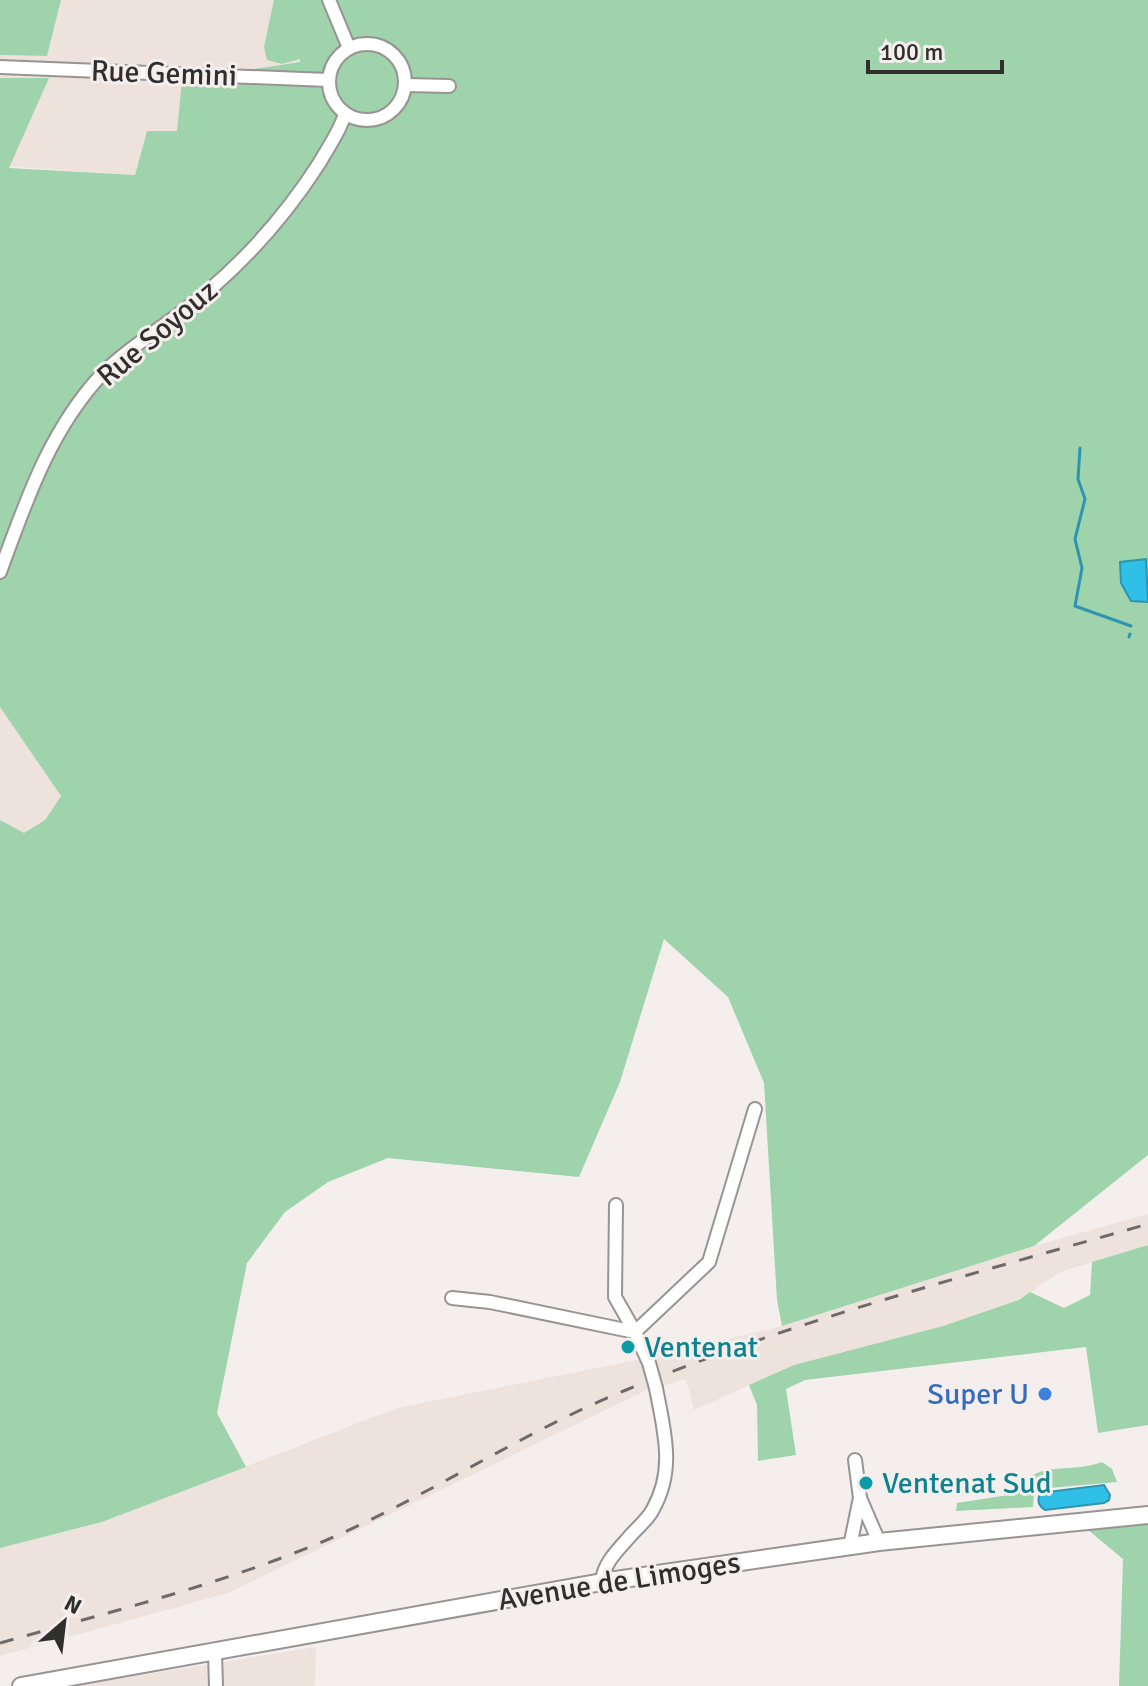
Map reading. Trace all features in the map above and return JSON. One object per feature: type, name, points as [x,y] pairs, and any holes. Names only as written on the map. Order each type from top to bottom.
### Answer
[{"type":"main road","name":"Avenue de Limoges","points":[[21,1686],[602,1582],[879,1542],[1148,1515]]},
{"type":"street","points":[[329,0],[349,48]]},
{"type":"street","points":[[369,44],[388,50],[401,65],[405,85],[398,103],[383,116],[364,120],[345,114],[332,99],[328,80],[335,61],[349,48],[369,44]]},
{"type":"street","name":"Rue Gemini","points":[[0,67],[328,80]]},
{"type":"street","points":[[405,85],[449,86]]},
{"type":"street","name":"Rue Soyouz","points":[[0,572],[38,473],[79,403],[104,373],[138,343],[219,283],[258,245],[304,187],[341,127],[345,114]]},
{"type":"street","points":[[635,1332],[709,1262],[755,1109]]},
{"type":"street","points":[[602,1582],[603,1572],[613,1556],[652,1511],[665,1476],[668,1452],[649,1363],[615,1297],[616,1205]]},
{"type":"street","points":[[452,1298],[490,1302],[635,1332]]},
{"type":"street","points":[[855,1460],[860,1498],[879,1542]]},
{"type":"street","points":[[850,1546],[860,1498]]},
{"type":"street","points":[[215,1653],[216,1686]]},
{"type":"shaded area","points":[[61,0],[292,0],[301,62],[182,80],[177,131],[147,131],[135,175],[0,166],[0,55],[47,56]]},
{"type":"shaded area","points":[[0,707],[61,796],[45,820],[0,848]]},
{"type":"shaded area","points":[[1148,1214],[1148,1245],[1060,1272],[1019,1300],[943,1326],[794,1365],[694,1410],[686,1379],[645,1391],[228,1593],[0,1656],[0,1548],[102,1522],[397,1408],[652,1357],[782,1326],[1034,1246]]},
{"type":"shaded area","points":[[316,1647],[315,1686],[73,1686]]},
{"type":"green space","points":[[0,0],[61,0],[47,56],[0,55]]},
{"type":"green space","points":[[274,0],[1148,0],[1148,1155],[1034,1246],[782,1326],[777,1300],[764,1083],[728,997],[664,939],[620,1082],[579,1177],[388,1158],[328,1182],[285,1212],[247,1263],[217,1413],[246,1467],[102,1522],[0,1548],[0,820],[24,833],[45,820],[61,796],[0,707],[0,78],[49,78],[9,168],[135,175],[147,131],[177,131],[182,80],[300,62],[300,59],[282,64],[267,60],[264,47]]},
{"type":"green space","points":[[1148,1245],[1148,1425],[1098,1433],[1086,1347],[805,1380],[786,1389],[796,1455],[758,1461],[757,1405],[749,1385],[794,1365],[943,1326],[1019,1300],[1030,1292],[1064,1308],[1090,1295],[1092,1262]]},
{"type":"green space","points":[[1102,1462],[1112,1469],[1117,1482],[1038,1489],[1034,1493],[1033,1507],[956,1511],[957,1503],[1015,1494],[1023,1483],[1043,1471]]},
{"type":"green space","points":[[1148,1522],[1148,1686],[1119,1686],[1123,1559],[1087,1529]]},
{"type":"water","points":[[1146,559],[1148,602],[1131,601],[1121,583],[1120,562]]},
{"type":"water","points":[[1104,1485],[1110,1495],[1104,1503],[1045,1510],[1039,1503],[1040,1493]]},
{"type":"waterway","points":[[1080,448],[1078,479],[1085,499],[1075,539],[1082,568],[1075,606],[1131,626]]},
{"type":"railway","points":[[0,1643],[207,1584],[329,1539],[588,1407],[690,1365],[819,1320],[1148,1224]]},
{"type":"place","name":"Ventenat","points":[[628,1347]]},
{"type":"place","name":"Super U","points":[[1045,1394]]},
{"type":"place","name":"Ventenat Sud","points":[[866,1483]]}]
